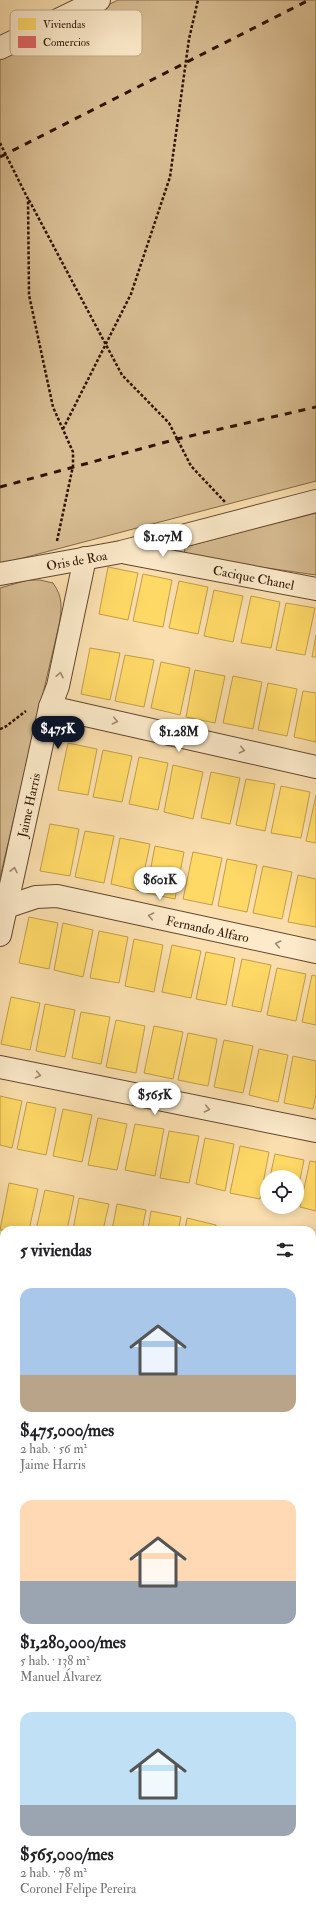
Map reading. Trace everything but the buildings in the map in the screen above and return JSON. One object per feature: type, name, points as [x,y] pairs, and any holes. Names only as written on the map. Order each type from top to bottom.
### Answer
[{"type":"street","points":[[78,10],[99,0]]},
{"type":"street","points":[[0,48],[10,43]]},
{"type":"street","name":"Oris de Roa","points":[[0,574],[52,563],[121,552],[316,501]]},
{"type":"street","name":"Cacique Chanel","points":[[121,552],[316,589]]},
{"type":"street","name":"Jaime Harris","points":[[0,935],[3,908],[50,707],[58,686],[85,558]]},
{"type":"street","points":[[50,707],[316,767]]},
{"type":"street","name":"Fernando Alfaro","points":[[3,908],[36,897],[57,896],[316,952]]},
{"type":"street","points":[[0,1067],[316,1131]]},
{"type":"path","points":[[63,429],[131,294],[170,177],[189,39],[198,0]]},
{"type":"path","points":[[0,143],[28,199],[122,375],[170,423],[191,466],[241,520]]},
{"type":"path","points":[[28,199],[29,295],[53,407],[73,452],[73,466],[52,563]]},
{"type":"shaded area","points":[[118,0],[316,0],[316,481],[0,564],[0,58],[10,53],[10,56],[142,56],[142,10],[98,10]]},
{"type":"shaded area","points":[[316,512],[316,575],[184,556],[185,547]]},
{"type":"shaded area","points":[[28,580],[40,580],[53,583],[59,593],[61,613],[0,878],[0,588]]},
{"type":"railway","points":[[0,157],[309,0]]},
{"type":"railway","points":[[0,487],[177,439],[316,407]]}]
